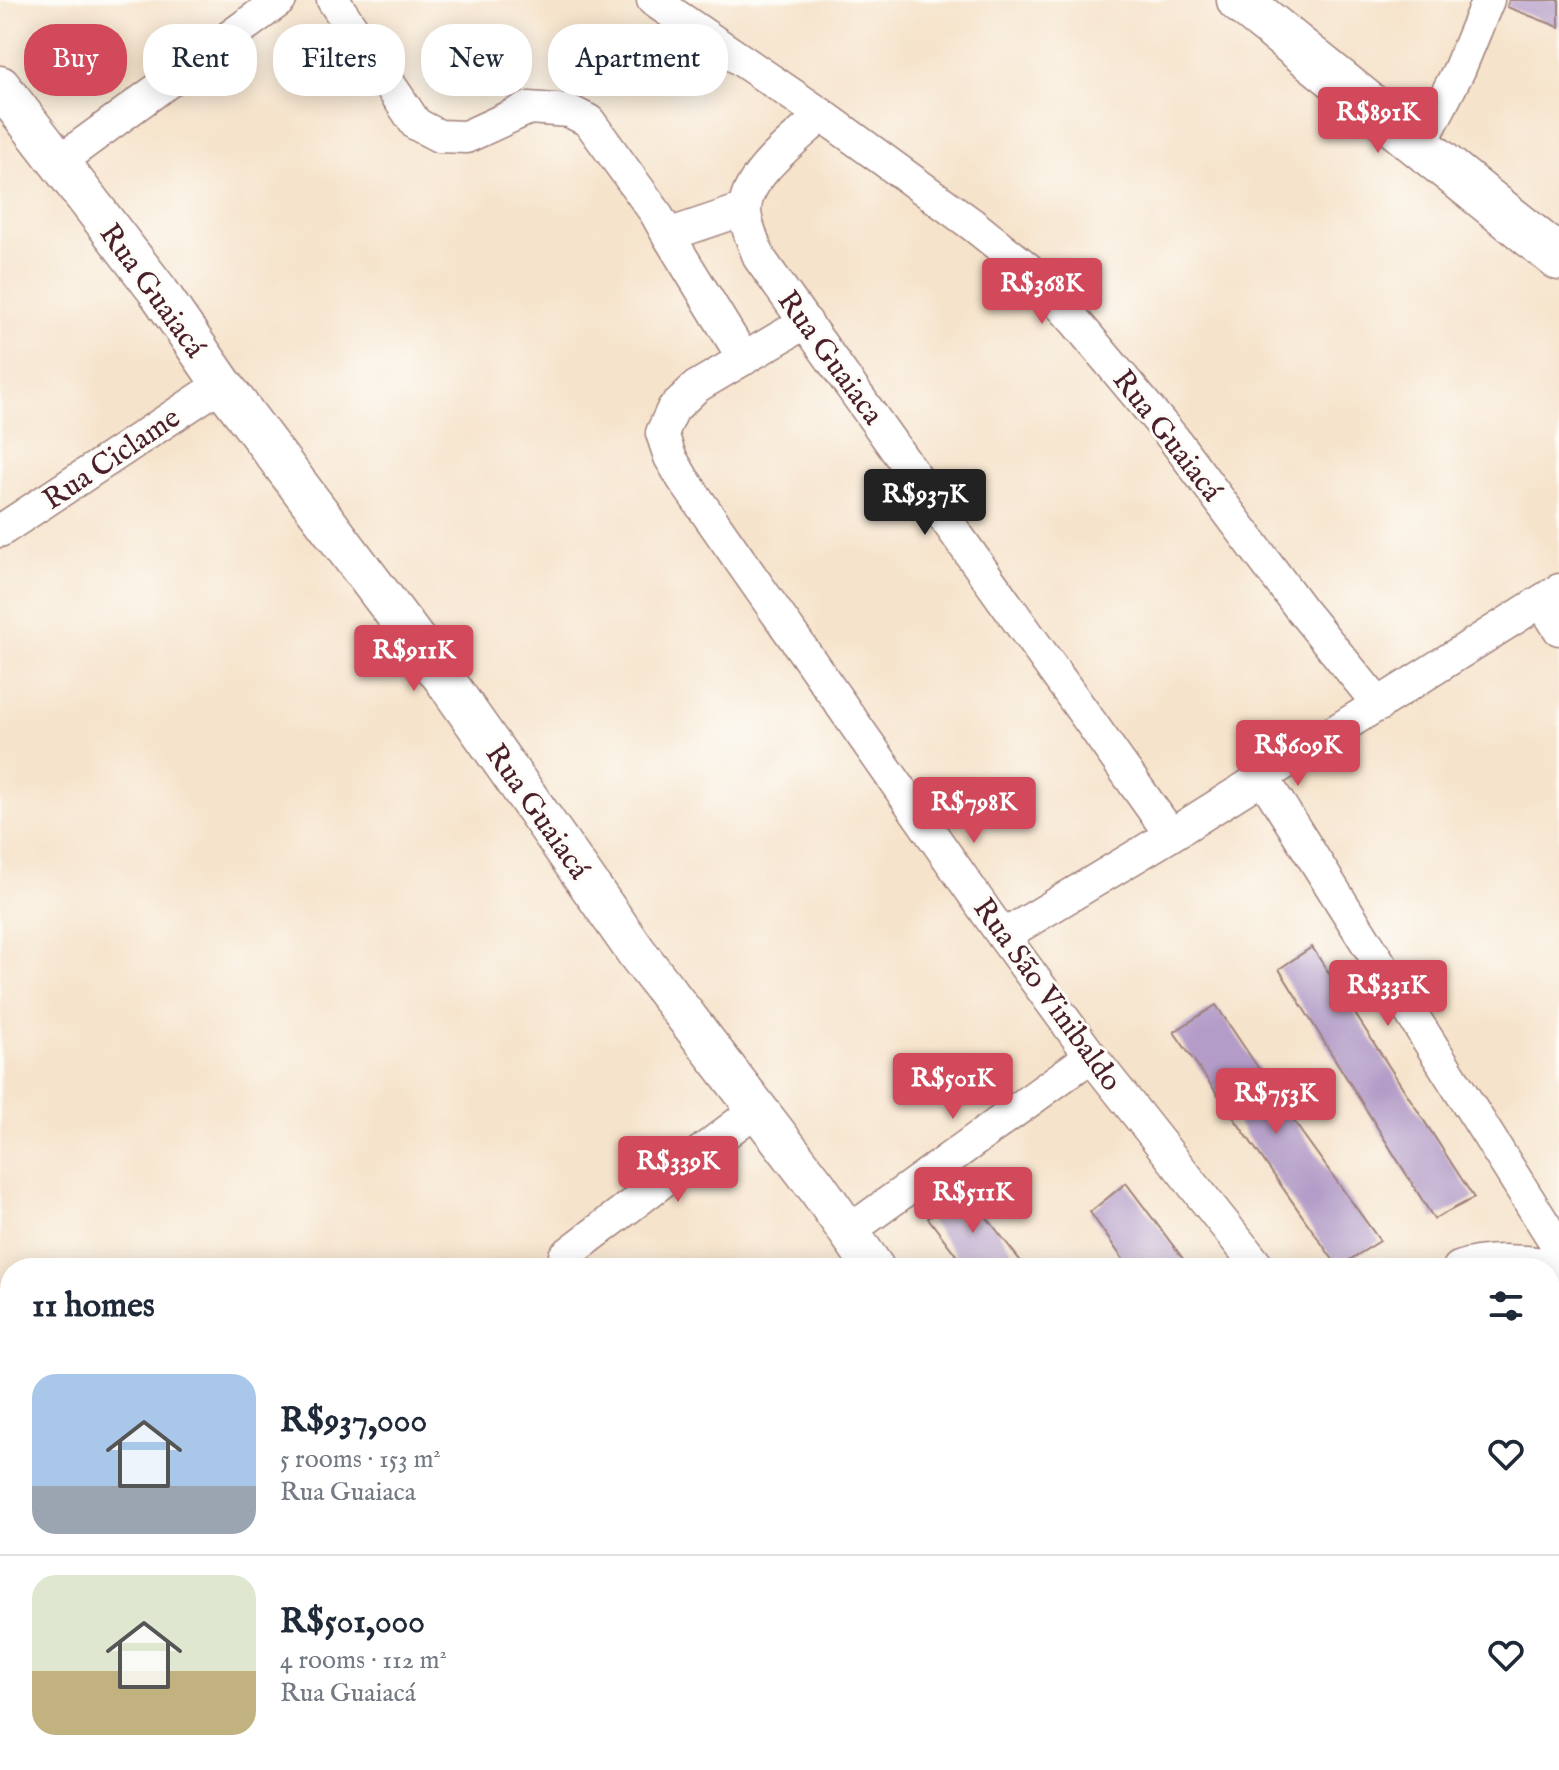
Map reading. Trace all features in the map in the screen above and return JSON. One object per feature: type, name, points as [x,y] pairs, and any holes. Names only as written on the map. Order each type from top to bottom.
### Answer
[{"type":"main road","points":[[1252,5],[1559,258]]},
{"type":"street","points":[[57,163],[280,0]]},
{"type":"street","points":[[333,0],[416,124],[439,136],[466,137],[529,108],[569,111],[589,121],[655,212],[744,359],[806,322]]},
{"type":"street","name":"Rua Guaiacá","points":[[653,0],[822,115],[1028,269],[1173,438],[1300,608],[1379,705]]},
{"type":"street","points":[[1420,146],[1459,70],[1488,0]]},
{"type":"street","name":"Rua Guaiacá","points":[[3,96],[158,291],[222,384],[443,677],[637,953],[867,1258]]},
{"type":"street","points":[[668,235],[745,209],[750,188],[760,174],[822,115]]},
{"type":"street","name":"Rua Guaiaca","points":[[745,209],[760,259],[1171,835]]},
{"type":"street","name":"Rua São Vinibaldo","points":[[744,359],[696,387],[673,409],[662,433],[670,457],[1003,936],[1091,1056],[1251,1258]]},
{"type":"street","name":"Rua Ciclame","points":[[0,531],[222,384]]},
{"type":"street","points":[[1003,936],[1379,705],[1553,607]]},
{"type":"street","points":[[1263,778],[1559,1248]]},
{"type":"street","points":[[848,1232],[1091,1056]]},
{"type":"street","points":[[565,1256],[757,1109]]},
{"type":"building","points":[[1509,0],[1559,0],[1559,27],[1507,7]]},
{"type":"building","points":[[1312,947],[1474,1198],[1434,1219],[1279,969]]},
{"type":"building","points":[[1216,1005],[1302,1133],[1380,1241],[1353,1258],[1332,1258],[1174,1032]]},
{"type":"building","points":[[1126,1183],[1182,1258],[1122,1258],[1090,1212]]},
{"type":"building","points":[[964,1188],[1018,1258],[958,1258],[928,1218]]}]
